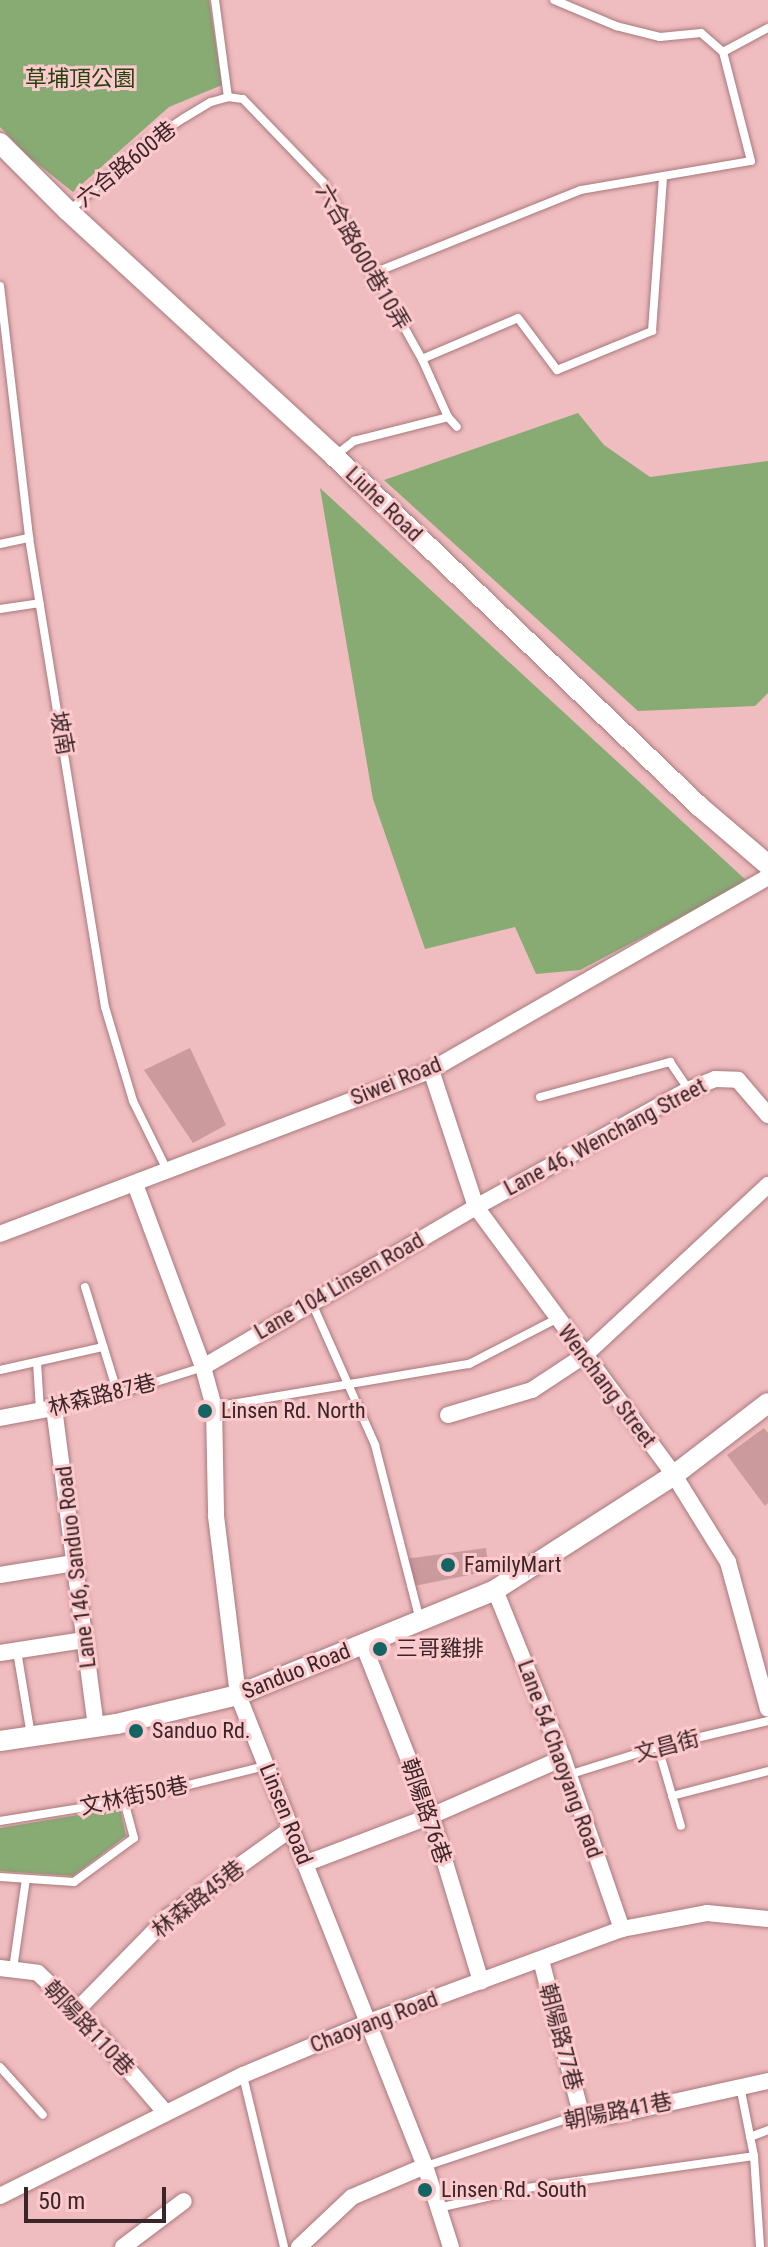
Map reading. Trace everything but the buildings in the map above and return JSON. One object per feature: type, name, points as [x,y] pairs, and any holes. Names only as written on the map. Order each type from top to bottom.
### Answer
[{"type":"street","name":"Liuhe Road","points":[[0,143],[68,211],[334,456],[699,806],[768,865]]},
{"type":"street","name":"Siwei Road","points":[[0,1234],[431,1070],[768,877]]},
{"type":"street","name":"Wenchang Street","points":[[431,1070],[476,1207],[674,1475],[728,1562],[768,1709]]},
{"type":"street","name":"Lane 46, Wenchang Street","points":[[476,1207],[688,1090],[715,1079],[738,1080],[768,1115]]},
{"type":"street","name":"Linsen Road","points":[[135,1184],[203,1367],[214,1407],[216,1516],[238,1695],[425,2166],[451,2247]]},
{"type":"street","points":[[448,1415],[532,1390],[585,1355],[768,1185]]},
{"type":"street","name":"Lane 104 Linsen Road","points":[[203,1367],[476,1207]]},
{"type":"street","name":"Sanduo Road","points":[[0,1741],[96,1727],[238,1695],[495,1590],[674,1475],[768,1403]]},
{"type":"street","name":"林森路87巷","points":[[0,1418],[47,1409]]},
{"type":"street","name":"Lane 146, Sanduo Road","points":[[47,1409],[74,1563],[96,1727]]},
{"type":"street","points":[[0,1575],[74,1563]]},
{"type":"street","name":"Lane 54 Chaoyang Road","points":[[495,1590],[563,1758],[622,1929]]},
{"type":"street","points":[[9,1651],[84,1640]]},
{"type":"street","name":"朝陽路76巷","points":[[363,1644],[431,1816],[481,1982]]},
{"type":"street","points":[[307,1863],[431,1816],[563,1758]]},
{"type":"street","name":"林森路45巷","points":[[77,2010],[168,1917],[291,1829]]},
{"type":"street","name":"Chaoyang Road","points":[[0,2196],[243,2075],[369,2022],[622,1929],[707,1913],[768,1919]]},
{"type":"street","name":"朝陽路77巷","points":[[541,1960],[581,2114]]},
{"type":"street","name":"朝陽路110巷","points":[[6,1968],[38,1973],[77,2010],[165,2112]]},
{"type":"street","name":"朝陽路41巷","points":[[581,2114],[610,2116],[768,2081]]},
{"type":"street","points":[[299,2247],[352,2197],[425,2166]]},
{"type":"street","points":[[123,2247],[184,2201]]},
{"type":"lane","points":[[215,0],[228,97]]},
{"type":"lane","points":[[371,274],[581,190],[751,161],[723,52],[701,33],[660,37],[616,26],[554,0]]},
{"type":"lane","points":[[723,52],[768,28]]},
{"type":"lane","name":"六合路600巷","points":[[68,211],[143,145],[211,102],[228,97]]},
{"type":"lane","name":"六合路600巷10弄","points":[[228,97],[243,99],[323,182],[371,274],[422,359],[448,417],[457,427]]},
{"type":"lane","points":[[422,359],[518,318],[557,370],[652,331],[663,176]]},
{"type":"lane","name":"坡南","points":[[0,286],[29,538],[105,1007],[133,1101],[167,1170]]},
{"type":"lane","points":[[0,406],[13,404]]},
{"type":"lane","points":[[334,456],[354,441],[448,417]]},
{"type":"lane","points":[[0,544],[29,538]]},
{"type":"lane","points":[[0,609],[40,603]]},
{"type":"lane","points":[[540,1097],[670,1062],[688,1090]]},
{"type":"lane","points":[[85,1287],[118,1394]]},
{"type":"lane","points":[[311,1301],[375,1445],[420,1621]]},
{"type":"lane","points":[[214,1407],[469,1364],[556,1319]]},
{"type":"lane","points":[[0,1370],[103,1347]]},
{"type":"lane","points":[[37,1362],[47,1409]]},
{"type":"lane","name":"林森路87巷","points":[[47,1409],[118,1394],[203,1367]]},
{"type":"lane","points":[[9,1651],[31,1737]]},
{"type":"lane","name":"文昌街","points":[[568,1775],[658,1747],[768,1721]]},
{"type":"lane","points":[[658,1747],[681,1826]]},
{"type":"lane","name":"文林街50巷","points":[[0,1821],[124,1801],[266,1766]]},
{"type":"lane","points":[[672,1796],[768,1771]]},
{"type":"lane","points":[[0,1877],[74,1882],[134,1838],[124,1801]]},
{"type":"lane","points":[[6,1968],[26,1879]]},
{"type":"lane","points":[[1,2068],[43,2115]]},
{"type":"lane","points":[[243,2075],[284,2247]]},
{"type":"lane","points":[[740,2085],[754,2156],[760,2247]]},
{"type":"lane","name":"朝陽路41巷","points":[[425,2166],[581,2114]]},
{"type":"lane","points":[[750,2137],[768,2130]]},
{"type":"lane","points":[[438,2208],[527,2188],[754,2156]]},
{"type":"green space","name":"草埔頂公園","points":[[0,0],[209,0],[222,85],[169,107],[73,192],[30,158],[0,127]]},
{"type":"green space","points":[[578,413],[604,445],[650,477],[768,461],[768,693],[755,706],[638,711],[384,480]]},
{"type":"green space","points":[[320,488],[748,882],[580,970],[536,974],[515,927],[425,949],[373,799]]},
{"type":"green space","points":[[120,1808],[126,1836],[73,1876],[0,1871],[0,1828]]},
{"type":"place","name":"Linsen Rd. North","points":[[205,1411]]},
{"type":"place","name":"FamilyMart","points":[[448,1565]]},
{"type":"place","name":"三哥雞排","points":[[380,1649]]},
{"type":"place","name":"Sanduo Rd.","points":[[136,1731]]},
{"type":"place","name":"Linsen Rd. South","points":[[425,2190]]}]
